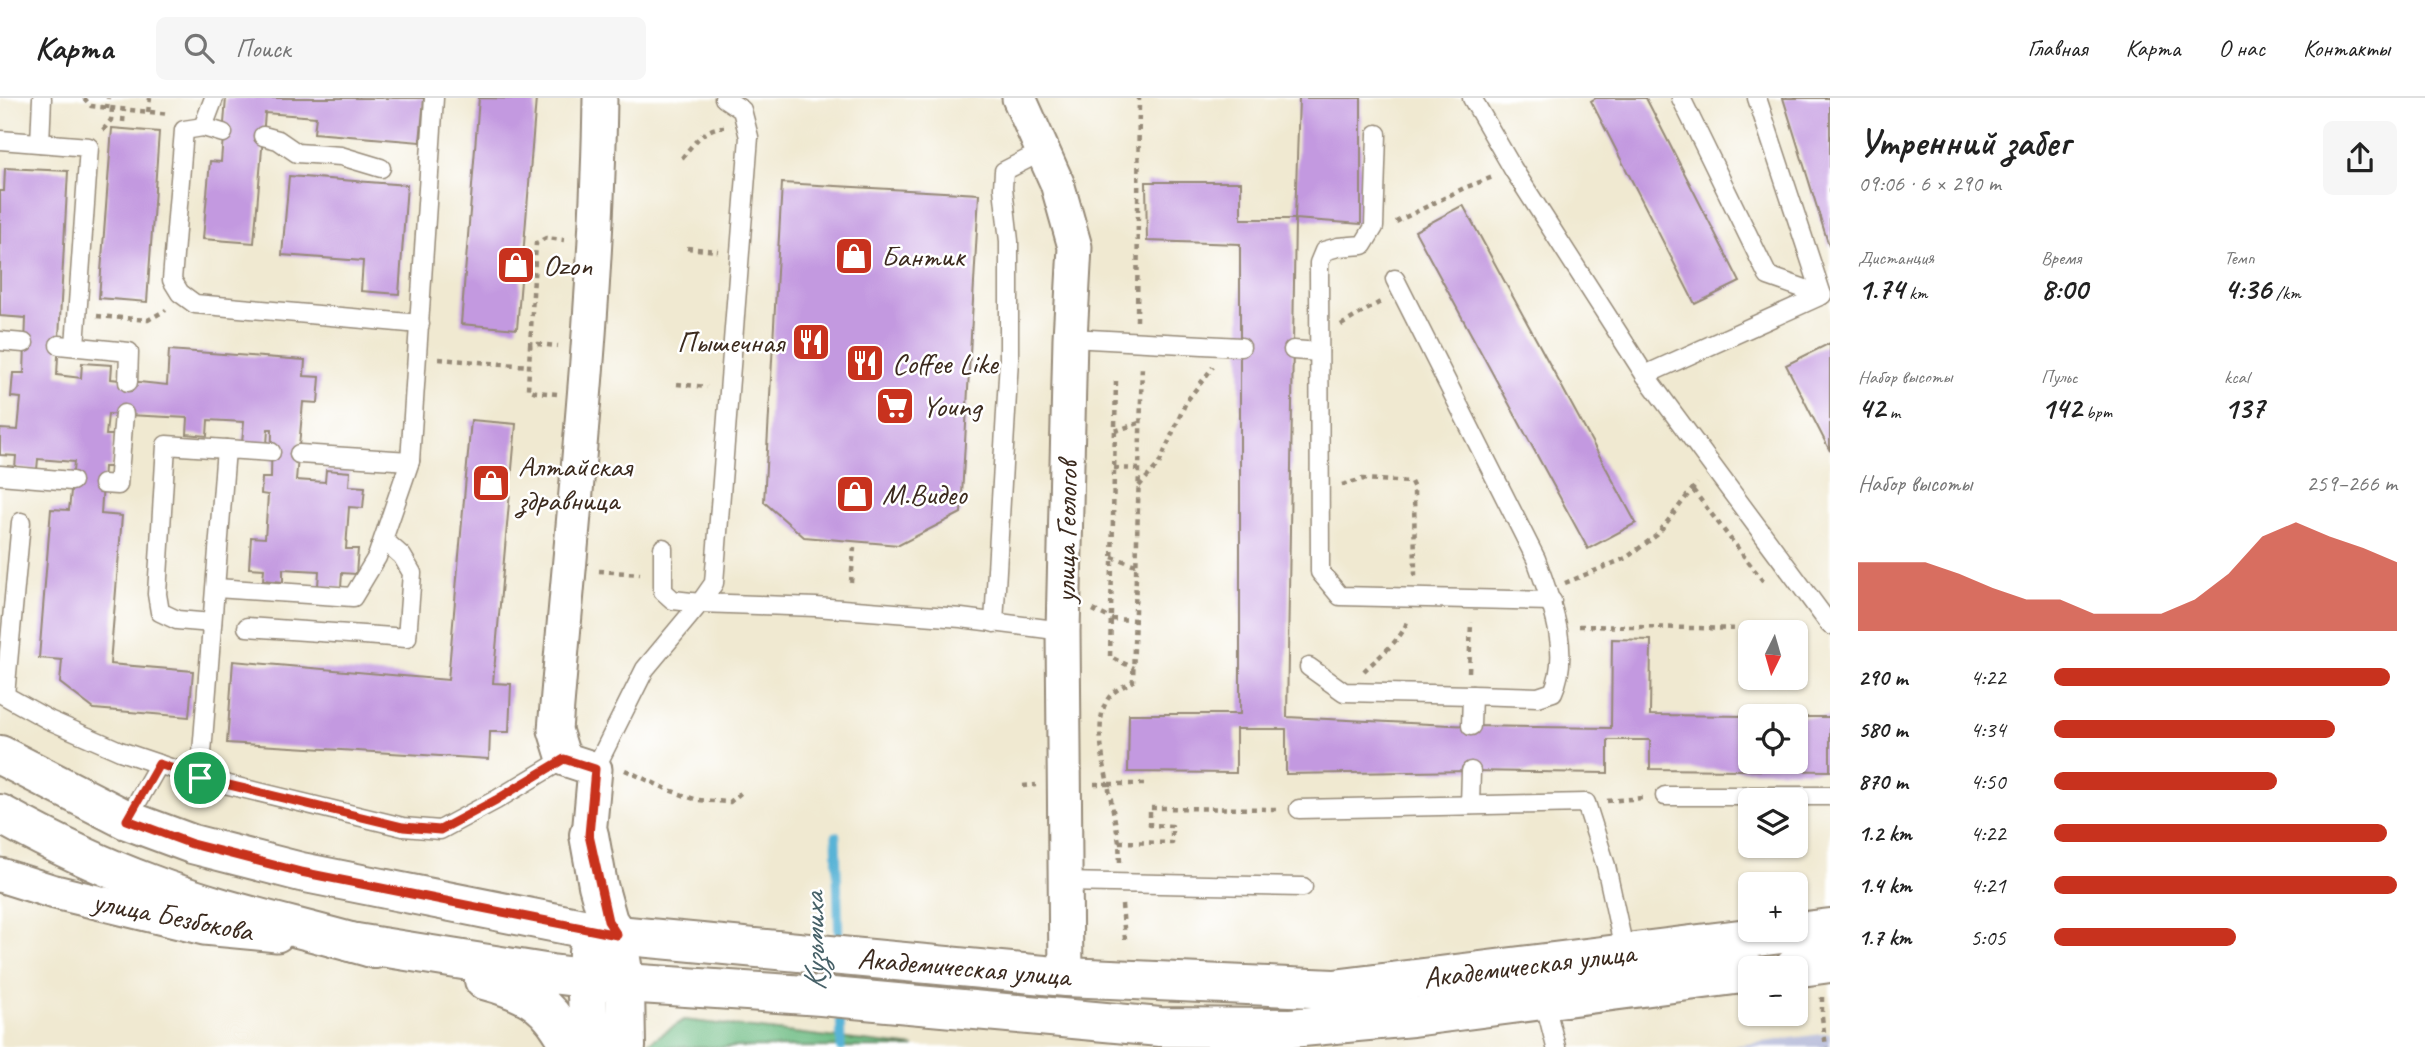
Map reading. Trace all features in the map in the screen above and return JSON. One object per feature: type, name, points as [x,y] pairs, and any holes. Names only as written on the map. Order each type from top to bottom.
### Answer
[{"type":"main road","name":"Академическая улица","points":[[0,755],[127,820],[192,844],[301,872],[603,932],[817,954],[1066,977],[1334,989],[1830,928]]},
{"type":"main road","points":[[0,814],[65,849],[150,884],[236,912],[516,989],[544,1007],[561,1026],[571,1047]]},
{"type":"main road","points":[[589,835],[608,921],[588,978],[590,1047]]},
{"type":"main road","points":[[603,932],[625,983],[626,1047]]},
{"type":"main road","points":[[350,942],[625,983],[821,996],[1290,1038],[1412,1017],[1738,975]]},
{"type":"street","points":[[589,835],[594,766],[555,730],[586,352],[600,98]]},
{"type":"street","name":"улица Геологов","points":[[1019,98],[1057,183],[1075,247],[1070,338],[1073,619],[1064,882],[1066,977]]},
{"type":"street","name":"улица Безбокова","points":[[0,875],[51,891],[204,928],[350,942]]},
{"type":"lane","points":[[40,143],[42,98]]},
{"type":"lane","points":[[203,127],[214,98]]},
{"type":"lane","points":[[216,588],[353,597],[377,557],[410,461],[434,98]]},
{"type":"lane","points":[[21,522],[2,694],[49,720],[120,751],[200,778],[403,827],[440,830],[496,800],[594,766],[645,669],[714,583],[749,137],[742,110],[724,98]]},
{"type":"lane","points":[[1472,98],[1513,169],[1645,374],[1823,627]]},
{"type":"lane","points":[[1681,98],[1768,276],[1827,296]]},
{"type":"lane","points":[[1757,98],[1827,296]]},
{"type":"lane","points":[[223,133],[203,127],[184,130],[173,280],[180,293],[195,304],[420,324]]},
{"type":"lane","points":[[1377,134],[1374,228],[1363,245],[1324,251],[1319,263],[1320,572],[1340,596],[1412,592],[1472,600],[1549,596]]},
{"type":"lane","points":[[263,136],[278,140],[297,153],[341,156],[382,168]]},
{"type":"lane","points":[[0,140],[89,147],[78,314],[67,346],[129,352],[128,382]]},
{"type":"lane","points":[[994,623],[1009,359],[1009,241],[1003,188],[1004,171],[1043,151]]},
{"type":"lane","points":[[1309,667],[1345,692],[1538,697],[1553,692],[1559,679],[1557,625],[1536,559],[1398,285]]},
{"type":"lane","points":[[1645,374],[1827,296]]},
{"type":"lane","points":[[1070,338],[1234,347]]},
{"type":"lane","points":[[0,341],[24,343]]},
{"type":"lane","points":[[1293,350],[1319,345]]},
{"type":"lane","points":[[103,484],[118,485],[124,414]]},
{"type":"lane","points":[[212,623],[177,620],[160,612],[158,594],[166,445],[271,452]]},
{"type":"lane","points":[[200,778],[226,449]]},
{"type":"lane","points":[[299,454],[410,461]]},
{"type":"lane","points":[[0,475],[72,481]]},
{"type":"lane","points":[[247,626],[407,638],[412,573],[402,556],[384,540]]},
{"type":"lane","points":[[663,548],[663,591],[673,600],[794,605],[994,623],[1073,619]]},
{"type":"lane","points":[[1470,695],[1471,726]]},
{"type":"lane","points":[[127,820],[159,764]]},
{"type":"lane","points":[[1470,805],[1471,771]]},
{"type":"lane","points":[[1665,796],[1830,796]]},
{"type":"lane","points":[[1299,809],[1586,803],[1606,866],[1625,954]]},
{"type":"lane","points":[[1064,882],[1303,887]]},
{"type":"lane","points":[[1545,1000],[1556,1047]]},
{"type":"path","points":[[84,98],[91,106],[177,115]]},
{"type":"path","points":[[108,98],[111,120]]},
{"type":"path","points":[[148,112],[149,98]]},
{"type":"path","points":[[1119,842],[1101,743],[1103,708],[1111,695],[1133,681],[1134,668],[1139,423],[1143,366],[1137,342],[1139,98]]},
{"type":"path","points":[[123,122],[124,110]]},
{"type":"path","points":[[682,158],[700,137],[718,127],[746,126]]},
{"type":"path","points":[[1406,215],[1513,169]]},
{"type":"path","points":[[536,392],[528,389],[536,243],[546,238],[571,241]]},
{"type":"path","points":[[687,248],[740,253]]},
{"type":"path","points":[[1319,345],[1398,285]]},
{"type":"path","points":[[78,314],[148,320]]},
{"type":"path","points":[[530,346],[538,344]]},
{"type":"path","points":[[1138,486],[1159,464],[1186,402],[1234,347]]},
{"type":"path","points":[[418,358],[529,366]]},
{"type":"path","points":[[1116,381],[1110,657],[1134,668]]},
{"type":"path","points":[[677,384],[729,389]]},
{"type":"path","points":[[1115,431],[1139,423]]},
{"type":"path","points":[[1549,596],[1626,558],[1657,535],[1710,464]]},
{"type":"path","points":[[1114,468],[1139,469]]},
{"type":"path","points":[[1320,491],[1363,479],[1412,482],[1412,592],[1406,627],[1384,650]]},
{"type":"path","points":[[1693,490],[1763,581]]},
{"type":"path","points":[[851,582],[854,548]]},
{"type":"path","points":[[1112,557],[1136,565]]},
{"type":"path","points":[[568,569],[640,574]]},
{"type":"path","points":[[1470,695],[1472,600]]},
{"type":"path","points":[[1073,619],[1135,620]]},
{"type":"path","points":[[1557,625],[1823,627]]},
{"type":"path","points":[[594,766],[697,800],[730,802],[743,791]]},
{"type":"path","points":[[1108,784],[1145,784]]},
{"type":"path","points":[[1128,842],[1172,843],[1172,826],[1150,825],[1150,808],[1299,809]]},
{"type":"path","points":[[1815,974],[1826,1047]]},
{"type":"shaded area","points":[[1830,1033],[1830,1047],[1725,1047]]},
{"type":"green space","points":[[684,1020],[915,1047],[648,1047],[648,1043]]},
{"type":"building","points":[[226,98],[424,98],[420,142],[314,133],[316,117],[265,113],[254,243],[203,239],[210,161],[221,162]]},
{"type":"building","points":[[479,98],[536,99],[517,329],[461,324]]},
{"type":"building","points":[[1299,98],[1361,98],[1361,224],[1295,219]]},
{"type":"building","points":[[1596,98],[1646,98],[1740,282],[1695,304],[1591,101]]},
{"type":"building","points":[[1783,98],[1830,98],[1830,246],[1829,246]]},
{"type":"building","points":[[112,128],[159,132],[147,302],[99,298]]},
{"type":"building","points":[[5,168],[68,171],[57,375],[81,378],[82,363],[112,365],[111,379],[167,385],[169,350],[305,360],[304,376],[320,377],[318,403],[303,402],[296,480],[325,482],[326,470],[350,472],[349,486],[365,487],[363,508],[349,507],[346,549],[358,549],[356,574],[342,573],[341,588],[318,586],[319,571],[283,569],[283,582],[263,580],[264,569],[249,568],[251,537],[265,538],[268,495],[261,494],[262,478],[271,478],[272,429],[268,429],[267,445],[242,443],[244,422],[208,420],[207,436],[187,434],[188,418],[108,414],[106,435],[113,435],[111,467],[104,467],[101,514],[122,516],[110,664],[193,671],[189,717],[94,709],[60,683],[62,660],[39,658],[51,509],[69,510],[74,462],[38,459],[37,470],[15,468],[16,456],[0,455],[0,429],[18,430],[21,398],[11,397],[13,373],[24,373],[26,318],[0,316],[0,191],[4,191]]},
{"type":"building","points":[[289,176],[407,185],[399,294],[361,291],[363,261],[282,255]]},
{"type":"building","points":[[1146,182],[1241,182],[1241,219],[1295,219],[1287,717],[1471,726],[1611,728],[1612,639],[1651,640],[1650,715],[1738,716],[1738,770],[1650,769],[1650,740],[1608,740],[1608,773],[1471,771],[1286,774],[1286,729],[1236,729],[1236,773],[1128,772],[1129,714],[1240,714],[1240,244],[1147,241]]},
{"type":"building","points":[[782,183],[979,194],[961,513],[899,545],[804,537],[764,502]]},
{"type":"building","points":[[1463,205],[1636,523],[1588,549],[1415,231]]},
{"type":"building","points":[[1830,343],[1830,451],[1786,365]]},
{"type":"building","points":[[471,420],[516,424],[493,683],[511,684],[509,732],[490,732],[489,759],[227,743],[233,661],[448,680]]},
{"type":"building","points":[[1808,717],[1830,717],[1830,771],[1808,771]]},
{"type":"waterway","name":"Кузьмиха","points":[[836,836],[839,946]]},
{"type":"waterway","name":"Кузьмиха","points":[[840,1006],[841,1047]]},
{"type":"place","name":"Бантик","points":[[854,256]]},
{"type":"place","name":"Ozon","points":[[516,265]]},
{"type":"place","name":"Пышечная","points":[[811,342]]},
{"type":"place","name":"Coffee Like","points":[[865,363]]},
{"type":"place","name":"Young","points":[[895,406]]},
{"type":"place","name":"Алтайская здравница","points":[[491,483]]},
{"type":"place","name":"М.Видео","points":[[855,494]]},
{"type":"route","points":[[564,759],[595,769],[589,835],[608,921],[617,935],[301,872],[192,844],[127,820],[159,764],[200,778],[403,827],[440,830],[564,759]]}]
